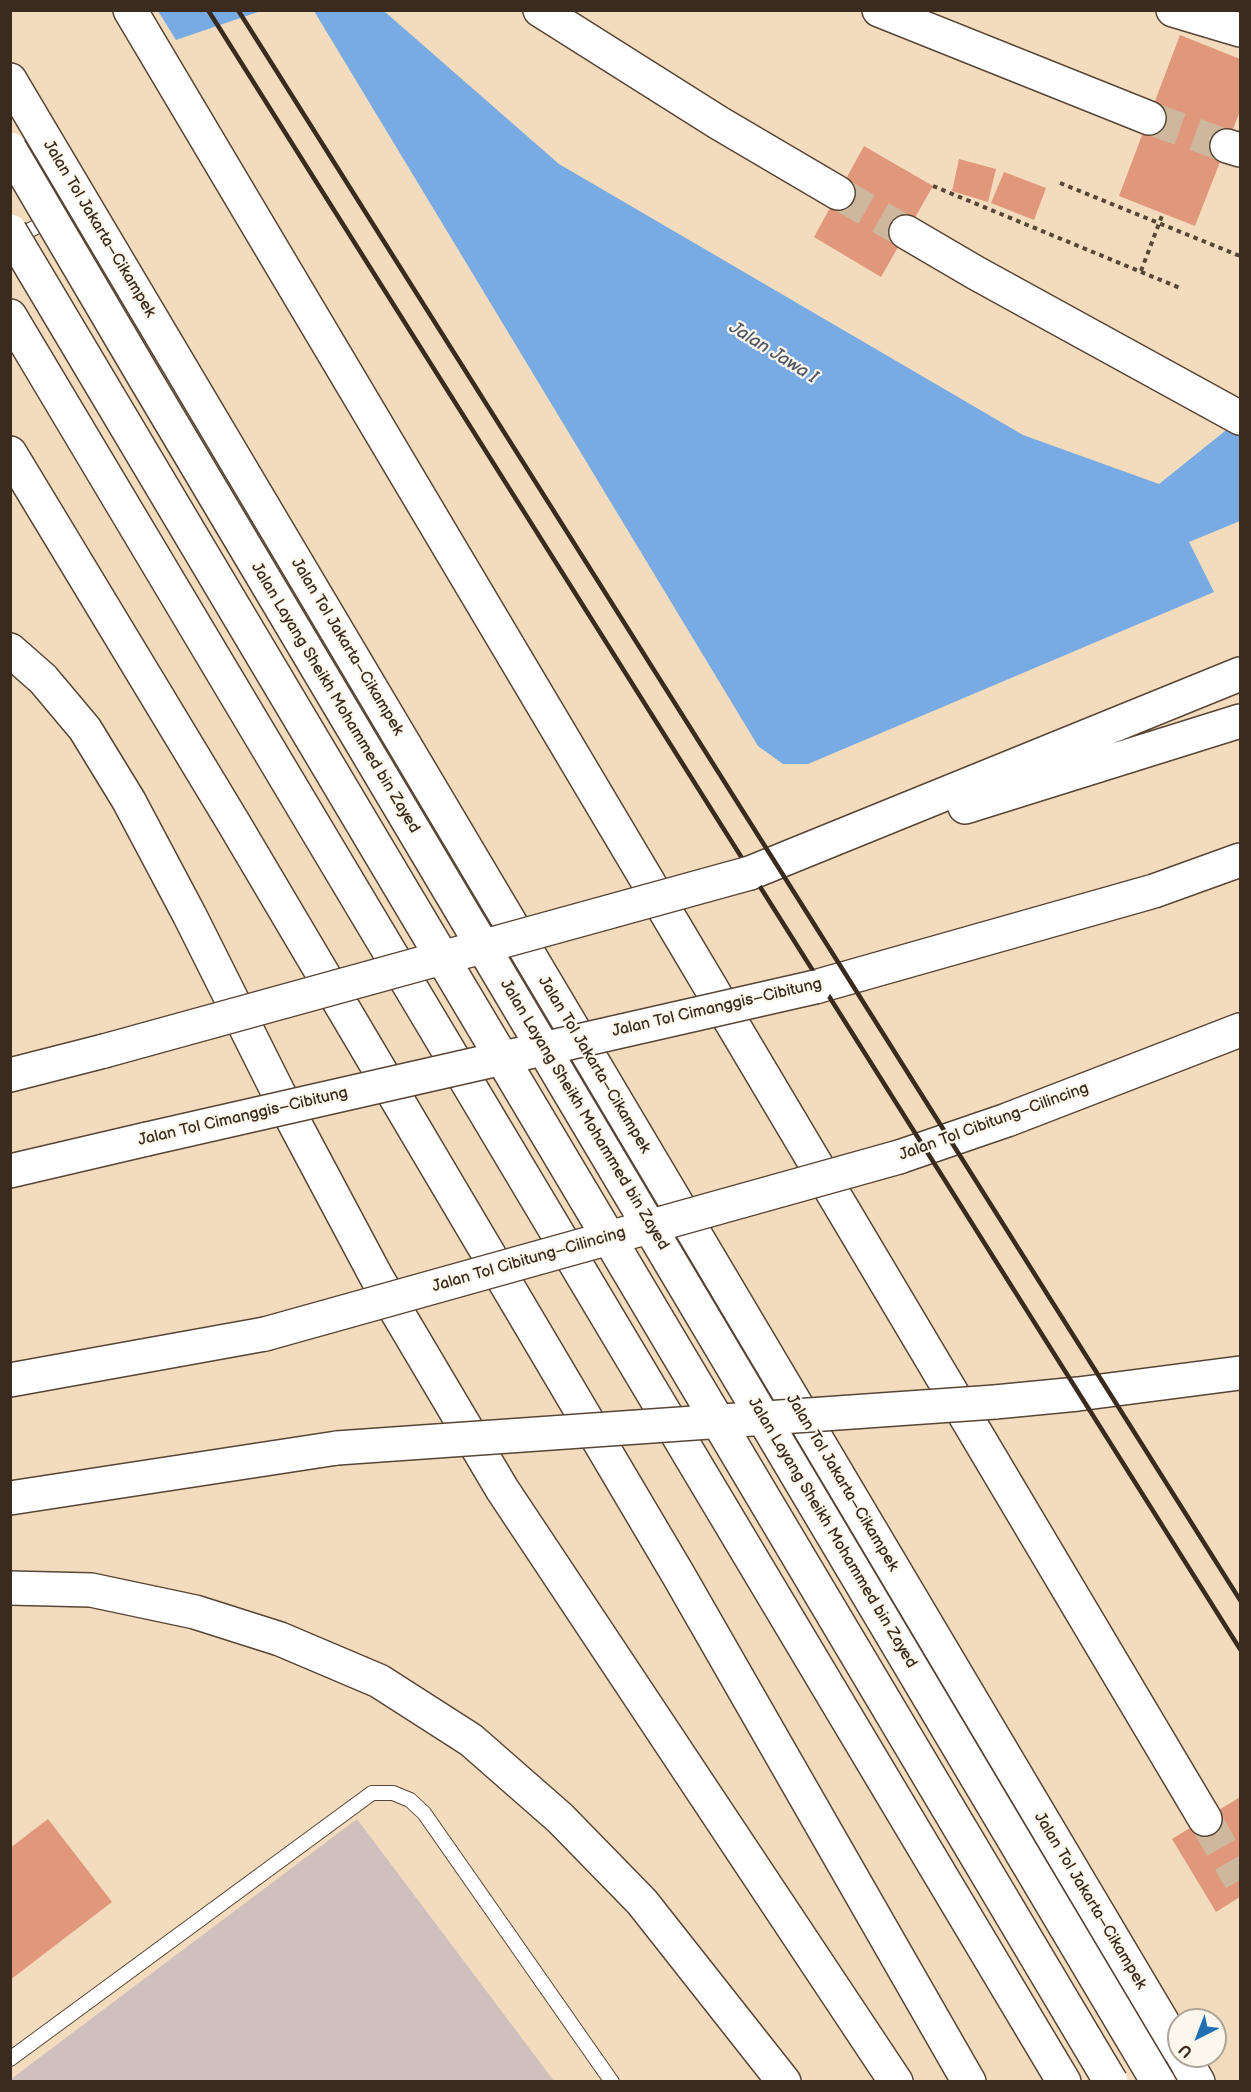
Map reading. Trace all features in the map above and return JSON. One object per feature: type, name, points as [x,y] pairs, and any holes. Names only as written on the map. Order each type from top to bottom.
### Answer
[{"type":"highway","points":[[130,10],[1204,1819]]},
{"type":"highway","points":[[540,10],[719,123],[838,193]]},
{"type":"highway","points":[[879,10],[1149,118]]},
{"type":"highway","points":[[1173,10],[1240,30]]},
{"type":"highway","name":"Jalan Tol Jakarta–Cikampek","points":[[10,80],[1167,2030]]},
{"type":"highway","name":"Jalan Layang Sheikh Mohammed bin Zayed","points":[[10,148],[1158,2082]]},
{"type":"highway","points":[[906,232],[1233,414]]},
{"type":"highway","points":[[12,234],[1112,2082]]},
{"type":"highway","points":[[10,316],[1064,2082]]},
{"type":"highway","points":[[10,453],[245,843],[679,1576],[969,2082]]},
{"type":"highway","points":[[10,650],[43,679],[85,729],[129,801],[371,1268],[502,1489],[896,2082]]},
{"type":"highway","points":[[751,873],[1240,674]]},
{"type":"highway","points":[[10,1075],[751,873],[1240,721]]},
{"type":"highway","name":"Jalan Tol Cimanggis–Cibitung","points":[[10,1171],[815,987],[1154,891],[1240,860]]},
{"type":"highway","name":"Jalan Tol Cibitung–Cilincing","points":[[10,1380],[265,1334],[899,1157],[1007,1120],[1240,1030]]},
{"type":"highway","points":[[10,1498],[337,1448],[995,1402],[1078,1394],[1240,1373]]},
{"type":"highway","points":[[10,1588],[91,1590],[195,1612],[280,1639],[379,1681],[471,1740],[560,1818],[642,1902],[784,2082]]},
{"type":"highway","points":[[1190,2068],[1198,2082]]},
{"type":"lane","points":[[12,234],[52,219]]},
{"type":"lane","points":[[10,2059],[372,1793],[393,1793],[410,1800],[424,1813],[612,2082]]},
{"type":"path","points":[[1060,183],[1240,256]]},
{"type":"path","points":[[933,186],[1180,288]]},
{"type":"path","points":[[1141,271],[1163,213]]},
{"type":"shaded area","points":[[357,1819],[554,2081],[11,2081],[11,2079]]},
{"type":"water","points":[[158,11],[261,11],[176,40]]},
{"type":"water","name":"Jalan Jawa I","points":[[314,11],[384,11],[559,164],[1023,435],[1159,484],[1240,421],[1240,521],[1189,542],[1214,592],[808,764],[783,764],[758,746]]},
{"type":"building","points":[[1180,35],[1240,59],[1240,111],[1195,226],[1119,196]]},
{"type":"building","points":[[864,146],[933,186],[881,277],[814,237]]},
{"type":"building","points":[[959,159],[996,169],[988,202],[952,191]]},
{"type":"building","points":[[1004,172],[1046,188],[1034,220],[991,203]]},
{"type":"building","points":[[1240,1797],[1240,1897],[1216,1912],[1172,1839]]},
{"type":"building","points":[[48,1819],[112,1902],[10,1980],[10,1848]]},
{"type":"tunnel","points":[[1149,118],[1227,146]]},
{"type":"tunnel","points":[[838,193],[906,232]]},
{"type":"tunnel","points":[[1205,1819],[1240,1880]]},
{"type":"railway","points":[[208,10],[1240,1649]]},
{"type":"railway","points":[[238,10],[1240,1600]]}]
